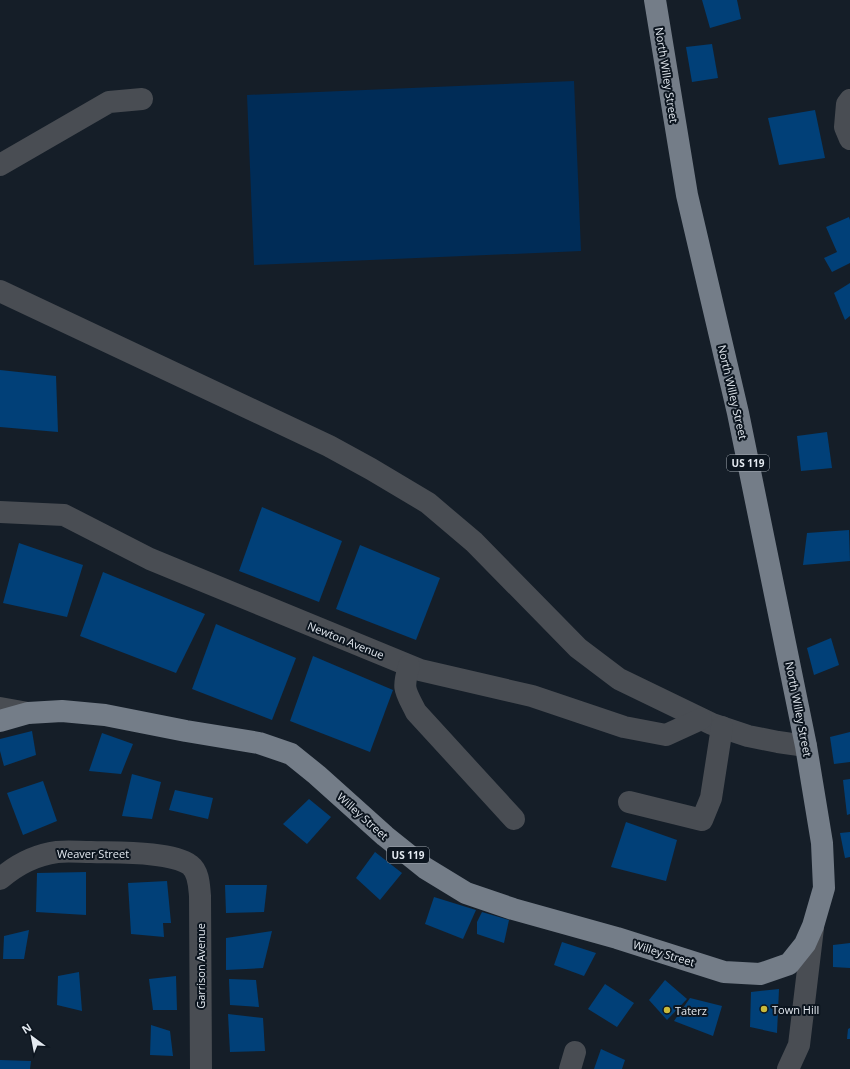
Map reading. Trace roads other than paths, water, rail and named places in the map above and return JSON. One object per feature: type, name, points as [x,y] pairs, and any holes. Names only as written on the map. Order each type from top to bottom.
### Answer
[{"type":"main road","name":"North Willey Street","points":[[655,0],[687,195],[738,413],[806,746],[822,843],[824,888],[813,926]]},
{"type":"main road","name":"Willey Street","points":[[0,721],[28,713],[62,711],[105,715],[186,731],[260,743],[291,754],[419,864],[466,893],[513,909],[617,938],[724,972],[760,974],[789,964],[805,944],[813,926]]},
{"type":"street","points":[[0,165],[109,102],[142,99]]},
{"type":"street","points":[[850,100],[847,104],[845,127],[850,139]]},
{"type":"street","points":[[0,289],[329,446],[371,469],[428,504],[474,542],[578,648],[619,679],[722,727],[748,736],[806,746]]},
{"type":"street","name":"Newton Avenue","points":[[0,512],[64,515],[150,559],[420,670],[532,696],[624,727],[666,735],[701,718]]},
{"type":"street","points":[[410,666],[404,682],[405,691],[416,712],[514,819]]},
{"type":"street","points":[[0,708],[28,713]]},
{"type":"street","points":[[629,802],[702,820],[711,798],[722,727]]},
{"type":"street","name":"Weaver Street","points":[[0,879],[11,870],[31,859],[57,852],[141,853],[178,859],[191,866]]},
{"type":"street","name":"Garrison Avenue","points":[[191,866],[198,877],[200,896],[200,1069]]},
{"type":"street","points":[[799,1069],[799,1045],[813,926]]},
{"type":"street","points":[[788,1069],[799,1045]]},
{"type":"place","name":"Town Hill","points":[[764,1009]]},
{"type":"place","name":"Taterz","points":[[667,1010]]}]
